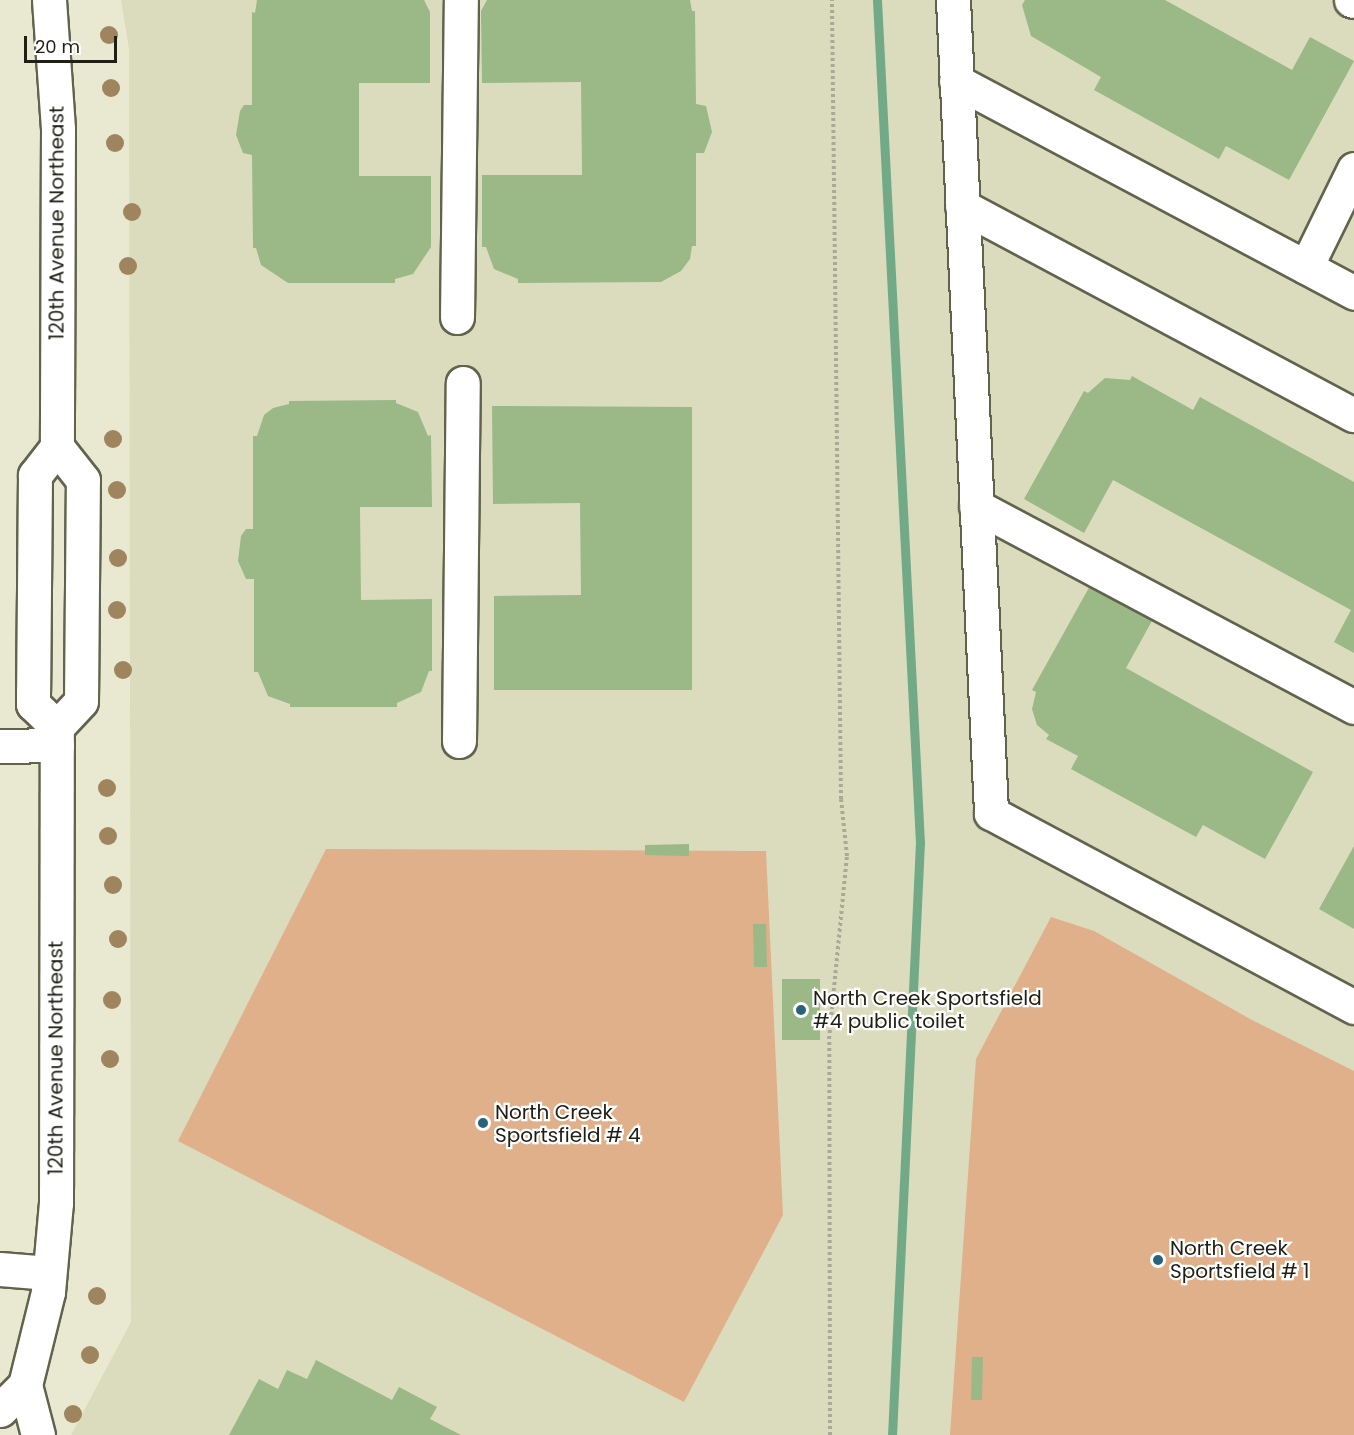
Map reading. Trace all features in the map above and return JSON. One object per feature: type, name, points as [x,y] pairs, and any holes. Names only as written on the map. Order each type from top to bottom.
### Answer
[{"type":"main road","name":"120th Avenue Northeast","points":[[49,0],[58,129],[57,447]]},
{"type":"main road","points":[[457,317],[461,0]]},
{"type":"main road","points":[[953,0],[991,813],[1354,1007]]},
{"type":"main road","points":[[956,81],[1354,293]]},
{"type":"main road","points":[[1306,267],[1354,169]]},
{"type":"main road","points":[[962,206],[1354,415]]},
{"type":"main road","points":[[459,741],[463,382]]},
{"type":"main road","points":[[0,746],[57,736],[81,701],[83,480],[57,447],[35,475],[33,704],[57,736]]},
{"type":"main road","points":[[976,506],[1354,707]]},
{"type":"main road","name":"120th Avenue Northeast","points":[[38,1435],[25,1385],[49,1273],[56,1203],[57,736]]},
{"type":"main road","points":[[0,1269],[49,1273]]},
{"type":"main road","points":[[0,1410],[25,1385]]},
{"type":"path","points":[[830,1435],[829,1040],[847,856],[841,799],[832,0]]},
{"type":"shaded area","points":[[121,0],[1354,0],[1354,1435],[71,1435],[131,1322],[129,49]]},
{"type":"shaded area","name":"North Creek Sportsfield # 4","points":[[326,849],[766,851],[783,1215],[684,1402],[178,1141]]},
{"type":"shaded area","name":"North Creek Sportsfield # 1","points":[[1051,917],[1094,931],[1252,1020],[1354,1071],[1354,1435],[950,1435],[976,1059]]},
{"type":"building","points":[[257,0],[424,0],[430,12],[430,83],[359,83],[359,176],[431,176],[431,247],[413,274],[395,279],[395,283],[288,283],[261,265],[256,248],[253,248],[252,155],[243,153],[236,135],[240,111],[244,105],[252,105],[252,12],[255,13]]},
{"type":"building","points":[[487,0],[690,0],[692,11],[695,11],[696,104],[706,106],[712,132],[704,153],[696,153],[696,246],[692,246],[690,259],[681,271],[661,282],[518,283],[518,279],[494,269],[486,247],[482,247],[482,175],[582,175],[581,82],[482,83],[481,11]]},
{"type":"building","points":[[1025,0],[1165,0],[1292,70],[1310,37],[1354,61],[1289,180],[1226,146],[1219,159],[1094,90],[1101,77],[1031,36],[1022,5]]},
{"type":"building","points":[[1132,376],[1193,410],[1200,397],[1354,482],[1354,653],[1334,642],[1351,610],[1113,480],[1084,533],[1024,499],[1084,391],[1088,393],[1105,378],[1130,380]]},
{"type":"building","points":[[396,400],[396,403],[418,412],[428,436],[431,435],[432,507],[360,507],[361,600],[432,599],[432,671],[429,671],[421,692],[397,703],[397,707],[290,707],[290,704],[268,696],[258,672],[254,672],[254,579],[246,579],[238,561],[241,536],[246,529],[253,529],[253,436],[257,436],[264,415],[273,408],[289,404],[289,401]]},
{"type":"building","points":[[492,406],[692,407],[692,690],[494,690],[494,596],[581,595],[580,503],[493,504]]},
{"type":"building","points":[[1091,584],[1153,619],[1126,668],[1313,772],[1265,859],[1203,825],[1196,837],[1071,769],[1078,756],[1046,739],[1049,735],[1037,725],[1032,709],[1036,692],[1032,690]]},
{"type":"building","points":[[689,844],[689,856],[645,855],[645,845]]},
{"type":"building","points":[[1354,846],[1354,929],[1319,909]]},
{"type":"building","points":[[753,924],[766,924],[767,967],[754,967]]},
{"type":"building","name":"North Creek Sportsfield #4 public toilet","points":[[782,979],[820,979],[820,1040],[782,1040]]},
{"type":"building","points":[[972,1357],[983,1357],[982,1400],[971,1400]]},
{"type":"building","points":[[316,1360],[392,1400],[399,1387],[437,1407],[430,1419],[461,1435],[229,1435],[259,1379],[278,1389],[287,1370],[307,1379]]},
{"type":"waterway","points":[[877,0],[920,842],[892,1435]]},
{"type":"place","name":"North Creek Sportsfield #4 public toilet","points":[[801,1010]]},
{"type":"place","name":"North Creek Sportsfield # 4","points":[[483,1123]]},
{"type":"place","name":"North Creek Sportsfield # 1","points":[[1158,1260]]}]
